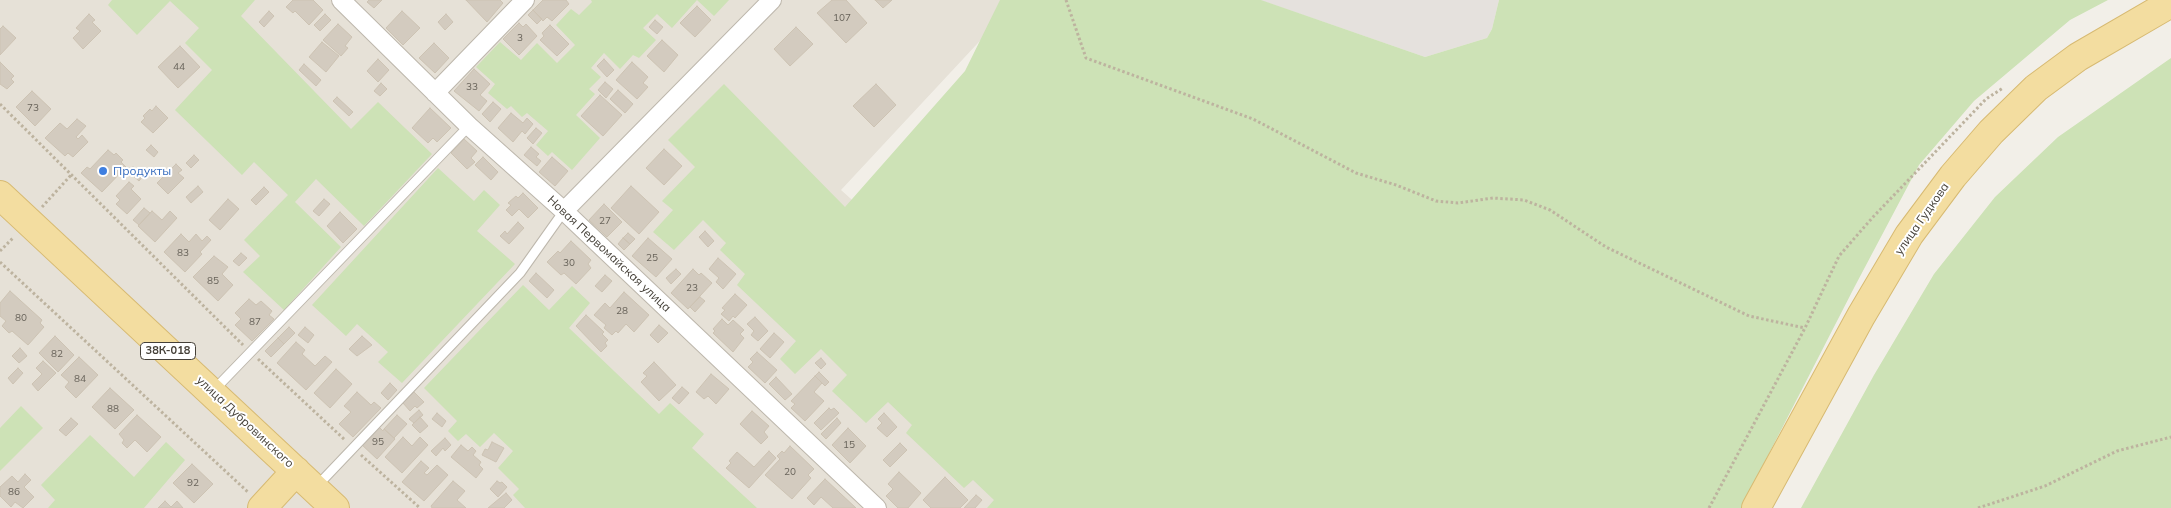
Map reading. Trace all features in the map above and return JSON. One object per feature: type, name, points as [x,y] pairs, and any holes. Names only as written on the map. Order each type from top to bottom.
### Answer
[{"type":"main road","name":"улица Гудкова","points":[[1756,508],[1861,316],[1909,235],[1953,176],[1990,132],[2036,88],[2078,57],[2171,3]]},
{"type":"main road","name":"улица Дубровинского","points":[[3,203],[213,392],[319,496]]},
{"type":"main road","points":[[263,507],[319,496]]},
{"type":"street","name":"Новая Первомайская улица","points":[[341,0],[469,126],[564,211],[877,508]]},
{"type":"street","points":[[435,93],[525,0]]},
{"type":"street","points":[[564,211],[772,0]]},
{"type":"lane","points":[[213,392],[469,126]]},
{"type":"lane","points":[[319,496],[353,447],[520,273],[564,211]]},
{"type":"path","points":[[1066,0],[1086,58],[1253,119],[1356,173],[1396,185],[1436,201],[1458,203],[1493,198],[1524,200],[1550,210],[1606,247],[1749,316],[1805,328]]},
{"type":"path","points":[[0,104],[251,352],[420,508]]},
{"type":"path","points":[[0,262],[263,507]]},
{"type":"path","points":[[1978,508],[2045,486],[2117,450],[2171,437]]},
{"type":"shaded area","points":[[0,0],[1018,0],[841,190],[1197,508],[0,508]]},
{"type":"shaded area","points":[[1260,0],[1499,0],[1492,29],[1487,38],[1425,57]]},
{"type":"green space","points":[[112,0],[255,0],[241,16],[351,129],[378,102],[432,154],[364,226],[316,179],[295,202],[341,247],[284,310],[243,272],[260,256],[244,240],[288,195],[254,162],[242,175],[175,110],[212,70],[185,43],[199,28],[170,1],[137,35],[108,5]]},
{"type":"green space","points":[[591,0],[697,0],[672,28],[657,14],[643,28],[656,40],[639,58],[633,55],[620,69],[604,53],[591,68],[601,77],[589,89],[595,94],[576,115],[600,138],[572,170],[552,152],[548,156],[536,145],[548,131],[527,113],[522,117],[511,106],[507,109],[488,93],[495,84],[476,67],[500,42],[521,60],[537,43],[557,63],[575,45],[556,25],[571,9],[579,15],[592,2]]},
{"type":"green space","points":[[697,0],[729,0],[714,16]]},
{"type":"green space","points":[[1000,0],[1261,0],[1425,57],[1487,38],[1492,29],[1499,0],[2108,0],[2070,20],[1974,101],[1919,165],[1741,508],[987,508],[994,500],[973,480],[964,488],[906,433],[912,425],[888,402],[866,423],[832,391],[847,375],[821,349],[795,374],[780,359],[796,341],[737,285],[745,274],[720,250],[726,243],[703,220],[674,250],[653,232],[673,210],[662,201],[695,167],[668,140],[724,84],[845,207],[965,71]]},
{"type":"green space","points":[[2171,58],[2171,508],[1801,508],[1874,375],[1934,274],[1995,197],[2058,137]]},
{"type":"green space","points":[[438,168],[474,201],[484,190],[500,205],[477,231],[515,264],[402,383],[378,362],[388,352],[357,324],[346,336],[312,305]]},
{"type":"green space","points":[[523,285],[549,310],[572,286],[590,303],[569,328],[659,414],[670,403],[704,434],[692,448],[757,508],[525,508],[513,495],[519,489],[498,468],[513,451],[494,433],[480,447],[466,434],[458,441],[448,431],[457,421],[424,388]]},
{"type":"green space","points":[[21,406],[43,428],[0,471],[0,428]]},
{"type":"green space","points":[[90,435],[134,477],[166,442],[185,460],[144,508],[48,508],[55,500],[41,485]]},
{"type":"building","points":[[293,0],[313,0],[323,10],[309,25],[295,11],[293,13],[286,7]]},
{"type":"building","points":[[369,0],[382,0],[374,8],[367,2]]},
{"type":"building","points":[[466,0],[500,0],[503,3],[487,22]]},
{"type":"building","points":[[543,0],[566,0],[569,4],[552,21],[547,17],[543,21],[533,10]]},
{"type":"building","points":[[832,0],[846,0],[867,23],[846,43],[817,13]]},
{"type":"building","points":[[875,0],[892,0],[883,8]]},
{"type":"building","points":[[697,6],[711,20],[695,37],[680,23]]},
{"type":"building","points":[[533,10],[542,19],[537,24],[528,15]]},
{"type":"building","points":[[269,11],[274,16],[264,27],[259,22]]},
{"type":"building","points":[[402,11],[420,28],[403,45],[386,28]]},
{"type":"building","points":[[89,14],[95,20],[92,22],[101,31],[83,49],[73,38],[80,31],[76,28]]},
{"type":"building","points":[[325,14],[331,20],[320,31],[314,25]]},
{"type":"building","points":[[446,14],[453,22],[445,30],[438,22]]},
{"type":"building","points":[[655,20],[663,27],[657,34],[649,27]]},
{"type":"building","points":[[519,23],[523,27],[526,24],[537,36],[519,55],[503,39]]},
{"type":"building","points":[[338,24],[352,37],[345,46],[348,48],[341,56],[323,40]]},
{"type":"building","points":[[550,25],[569,44],[557,56],[540,40],[544,36],[542,33]]},
{"type":"building","points":[[3,26],[16,38],[0,55],[0,29]]},
{"type":"building","points":[[796,27],[813,44],[790,66],[774,49]]},
{"type":"building","points":[[662,40],[678,55],[664,72],[647,56]]},
{"type":"building","points":[[322,42],[339,56],[326,72],[309,57]]},
{"type":"building","points":[[434,43],[449,58],[435,73],[419,58]]},
{"type":"building","points":[[180,46],[200,67],[178,88],[158,67]]},
{"type":"building","points":[[378,59],[389,70],[378,82],[367,71]]},
{"type":"building","points":[[604,59],[614,70],[607,77],[597,66]]},
{"type":"building","points":[[0,62],[14,76],[11,79],[14,82],[7,89],[0,84]]},
{"type":"building","points":[[632,62],[648,77],[643,83],[648,87],[637,99],[616,80]]},
{"type":"building","points":[[304,64],[321,80],[316,86],[299,70]]},
{"type":"building","points":[[474,69],[490,84],[480,95],[487,101],[479,111],[454,91]]},
{"type":"building","points":[[605,82],[613,89],[606,98],[598,90]]},
{"type":"building","points":[[381,83],[387,89],[380,96],[374,91]]},
{"type":"building","points":[[876,84],[896,105],[874,127],[853,106]]},
{"type":"building","points":[[618,90],[633,104],[625,113],[610,99]]},
{"type":"building","points":[[32,91],[51,109],[35,126],[16,107]]},
{"type":"building","points":[[600,95],[622,115],[603,136],[581,116]]},
{"type":"building","points":[[337,97],[353,112],[349,116],[333,101]]},
{"type":"building","points":[[493,102],[501,109],[490,122],[482,114]]},
{"type":"building","points":[[156,106],[168,118],[153,133],[141,122],[145,118],[143,116],[150,109],[152,111]]},
{"type":"building","points":[[430,108],[451,128],[437,142],[433,138],[428,143],[412,128]]},
{"type":"building","points":[[511,113],[523,123],[527,118],[533,124],[525,134],[522,131],[513,142],[498,128]]},
{"type":"building","points":[[77,119],[86,126],[76,137],[78,139],[82,135],[88,142],[73,157],[68,153],[65,156],[45,138],[60,123],[67,129]]},
{"type":"building","points":[[536,128],[542,133],[533,144],[527,138]]},
{"type":"building","points":[[464,139],[477,151],[471,158],[475,162],[467,169],[451,153]]},
{"type":"building","points":[[151,145],[158,152],[154,157],[146,150]]},
{"type":"building","points":[[531,147],[539,154],[536,157],[541,161],[537,166],[524,155]]},
{"type":"building","points":[[664,149],[682,166],[664,185],[646,168]]},
{"type":"building","name":"Продукты","points":[[108,150],[114,155],[116,153],[123,160],[121,162],[126,167],[102,192],[81,173],[87,167],[90,169]]},
{"type":"building","points":[[194,155],[199,160],[191,168],[186,163]]},
{"type":"building","points":[[483,157],[498,172],[491,180],[475,165]]},
{"type":"building","points":[[552,157],[568,171],[555,186],[539,172]]},
{"type":"building","points":[[176,164],[182,170],[178,173],[184,178],[168,194],[157,183]]},
{"type":"building","points":[[133,167],[143,176],[139,181],[129,172]]},
{"type":"building","points":[[129,182],[134,186],[131,189],[141,199],[127,214],[116,204],[120,200],[116,196]]},
{"type":"building","points":[[198,186],[203,192],[191,203],[186,197]]},
{"type":"building","points":[[631,186],[659,212],[639,234],[611,208]]},
{"type":"building","points":[[264,187],[269,192],[256,205],[251,200]]},
{"type":"building","points":[[523,193],[538,208],[528,218],[519,209],[512,216],[506,210],[511,205],[508,203]]},
{"type":"building","points":[[228,199],[239,209],[220,230],[209,220]]},
{"type":"building","points":[[324,199],[330,204],[319,216],[313,211]]},
{"type":"building","points":[[604,204],[622,222],[607,237],[589,220]]},
{"type":"building","points":[[144,208],[150,213],[139,225],[133,220]]},
{"type":"building","points":[[152,211],[162,220],[170,211],[177,218],[155,242],[138,226]]},
{"type":"building","points":[[340,212],[357,229],[343,243],[327,226]]},
{"type":"building","points":[[518,222],[524,228],[509,244],[500,236],[505,231],[507,234]]},
{"type":"building","points":[[705,231],[714,241],[708,247],[699,237]]},
{"type":"building","points":[[628,233],[635,239],[630,244],[623,238]]},
{"type":"building","points":[[181,234],[189,242],[196,234],[202,241],[207,236],[211,240],[200,252],[202,254],[185,272],[164,252]]},
{"type":"building","points":[[623,238],[630,244],[624,250],[618,244]]},
{"type":"building","points":[[648,238],[672,259],[656,277],[632,256]]},
{"type":"building","points":[[571,241],[591,260],[588,264],[591,268],[576,284],[564,273],[561,275],[547,262],[558,251],[560,253]]},
{"type":"building","points":[[241,253],[247,258],[239,266],[233,261]]},
{"type":"building","points":[[214,256],[228,267],[222,274],[233,285],[218,301],[193,277]]},
{"type":"building","points":[[718,258],[736,274],[723,289],[716,282],[719,278],[709,269]]},
{"type":"building","points":[[676,269],[681,274],[671,284],[666,278]]},
{"type":"building","points":[[693,269],[699,275],[701,273],[712,283],[688,309],[671,293]]},
{"type":"building","points":[[536,273],[554,290],[547,298],[529,281]]},
{"type":"building","points":[[605,275],[612,281],[602,292],[595,286]]},
{"type":"building","points":[[10,291],[42,320],[40,323],[44,327],[28,345],[12,331],[9,333],[2,326],[6,321],[0,316],[0,303]]},
{"type":"building","points":[[624,292],[649,315],[634,332],[626,324],[618,333],[616,331],[612,335],[604,328],[606,325],[594,315],[605,303],[610,308]]},
{"type":"building","points":[[735,294],[747,305],[735,318],[733,316],[729,321],[721,314],[725,310],[722,308]]},
{"type":"building","points":[[700,297],[705,301],[695,312],[690,307]]},
{"type":"building","points":[[249,299],[256,305],[261,301],[272,311],[269,315],[274,319],[252,341],[235,325],[241,319],[235,313]]},
{"type":"building","points":[[586,315],[604,332],[602,334],[608,340],[605,343],[607,346],[601,352],[576,326]]},
{"type":"building","points":[[755,317],[768,331],[758,341],[751,335],[754,331],[747,324]]},
{"type":"building","points":[[722,319],[728,325],[733,320],[744,330],[740,334],[744,338],[733,352],[713,333],[715,331],[713,329]]},
{"type":"building","points":[[659,325],[668,333],[658,343],[650,335]]},
{"type":"building","points":[[289,327],[295,333],[284,344],[278,338]]},
{"type":"building","points":[[305,327],[314,335],[308,343],[298,335]]},
{"type":"building","points":[[774,333],[784,342],[770,358],[760,349]]},
{"type":"building","points":[[55,336],[74,355],[58,372],[39,353]]},
{"type":"building","points":[[362,336],[372,345],[357,356],[349,349]]},
{"type":"building","points":[[278,338],[284,344],[271,357],[265,351]]},
{"type":"building","points":[[296,342],[305,350],[302,354],[315,366],[325,356],[332,362],[306,390],[277,363]]},
{"type":"building","points":[[20,348],[27,356],[19,363],[12,356]]},
{"type":"building","points":[[757,352],[777,370],[765,383],[748,367],[753,362],[750,359]]},
{"type":"building","points":[[79,357],[98,375],[76,398],[65,387],[69,382],[61,375]]},
{"type":"building","points":[[821,358],[826,364],[821,369],[815,363]]},
{"type":"building","points":[[43,361],[56,373],[38,391],[32,384],[42,374],[36,368]]},
{"type":"building","points":[[654,362],[676,385],[659,401],[641,382],[647,376],[643,373]]},
{"type":"building","points":[[18,368],[23,373],[13,384],[8,378]]},
{"type":"building","points":[[336,369],[352,384],[330,408],[314,393]]},
{"type":"building","points":[[819,372],[829,382],[825,386],[815,376]]},
{"type":"building","points":[[711,374],[729,389],[716,404],[708,396],[704,399],[696,392]]},
{"type":"building","points":[[815,376],[822,383],[814,392],[824,401],[805,421],[791,408],[795,404],[791,401]]},
{"type":"building","points":[[776,377],[792,394],[785,400],[769,384]]},
{"type":"building","points":[[390,383],[397,390],[388,400],[381,393]]},
{"type":"building","points":[[682,387],[689,393],[679,404],[672,398]]},
{"type":"building","points":[[110,388],[134,410],[115,429],[92,407]]},
{"type":"building","points":[[357,392],[371,405],[374,402],[381,408],[353,437],[339,424],[351,412],[344,406]]},
{"type":"building","points":[[414,392],[424,402],[417,408],[415,406],[410,411],[403,403]]},
{"type":"building","points":[[829,408],[831,410],[834,408],[839,413],[821,430],[814,423]]},
{"type":"building","points":[[419,410],[423,415],[414,423],[409,419]]},
{"type":"building","points":[[752,411],[769,426],[764,432],[768,437],[761,444],[740,424]]},
{"type":"building","points":[[437,413],[446,421],[442,427],[432,419]]},
{"type":"building","points":[[884,413],[897,427],[887,437],[877,428],[882,423],[878,419]]},
{"type":"building","points":[[137,415],[161,437],[147,452],[135,440],[127,448],[122,443],[124,440],[119,434]]},
{"type":"building","points":[[397,415],[407,424],[394,438],[384,429]]},
{"type":"building","points":[[420,417],[428,426],[420,433],[412,425]]},
{"type":"building","points":[[71,418],[78,424],[66,436],[59,430]]},
{"type":"building","points":[[837,418],[841,423],[826,439],[821,434]]},
{"type":"building","points":[[378,426],[395,439],[377,459],[361,444]]},
{"type":"building","points":[[848,428],[866,446],[850,463],[832,445]]},
{"type":"building","points":[[403,437],[412,446],[420,437],[428,445],[402,473],[385,457]]},
{"type":"building","points":[[445,438],[451,445],[445,451],[443,448],[436,456],[431,451]]},
{"type":"building","points":[[492,442],[504,448],[496,462],[482,455],[485,449],[488,450]]},
{"type":"building","points":[[900,443],[907,450],[890,467],[883,460]]},
{"type":"building","points":[[461,445],[468,451],[472,447],[476,451],[473,455],[481,462],[479,465],[483,469],[476,478],[451,457]]},
{"type":"building","points":[[790,446],[814,469],[808,475],[811,478],[792,499],[765,475],[780,459],[777,456],[782,451],[784,453]]},
{"type":"building","points":[[769,451],[776,458],[749,488],[726,468],[737,452],[754,467]]},
{"type":"building","points":[[421,461],[429,468],[424,473],[427,475],[437,465],[448,475],[424,501],[402,482]]},
{"type":"building","points":[[192,464],[213,484],[194,503],[173,483]]},
{"type":"building","points":[[899,472],[921,493],[908,508],[898,508],[886,496],[893,489],[888,484]]},
{"type":"building","points":[[25,474],[31,480],[24,487],[34,497],[23,508],[15,502],[11,507],[0,496],[0,487],[12,476],[18,482]]},
{"type":"building","points":[[945,477],[968,500],[960,508],[931,508],[923,500]]},
{"type":"building","points":[[825,479],[856,508],[833,508],[821,497],[814,505],[807,498]]},
{"type":"building","points":[[453,481],[465,491],[457,500],[466,508],[432,508],[431,506]]},
{"type":"building","points":[[497,481],[502,482],[507,487],[498,497],[490,489]]},
{"type":"building","points":[[506,493],[512,500],[504,508],[488,508]]},
{"type":"building","points":[[976,495],[982,500],[975,508],[964,508]]},
{"type":"building","points":[[165,501],[171,507],[177,501],[183,508],[158,508]]},
{"type":"place","name":"Продукты","points":[[103,171]]}]
